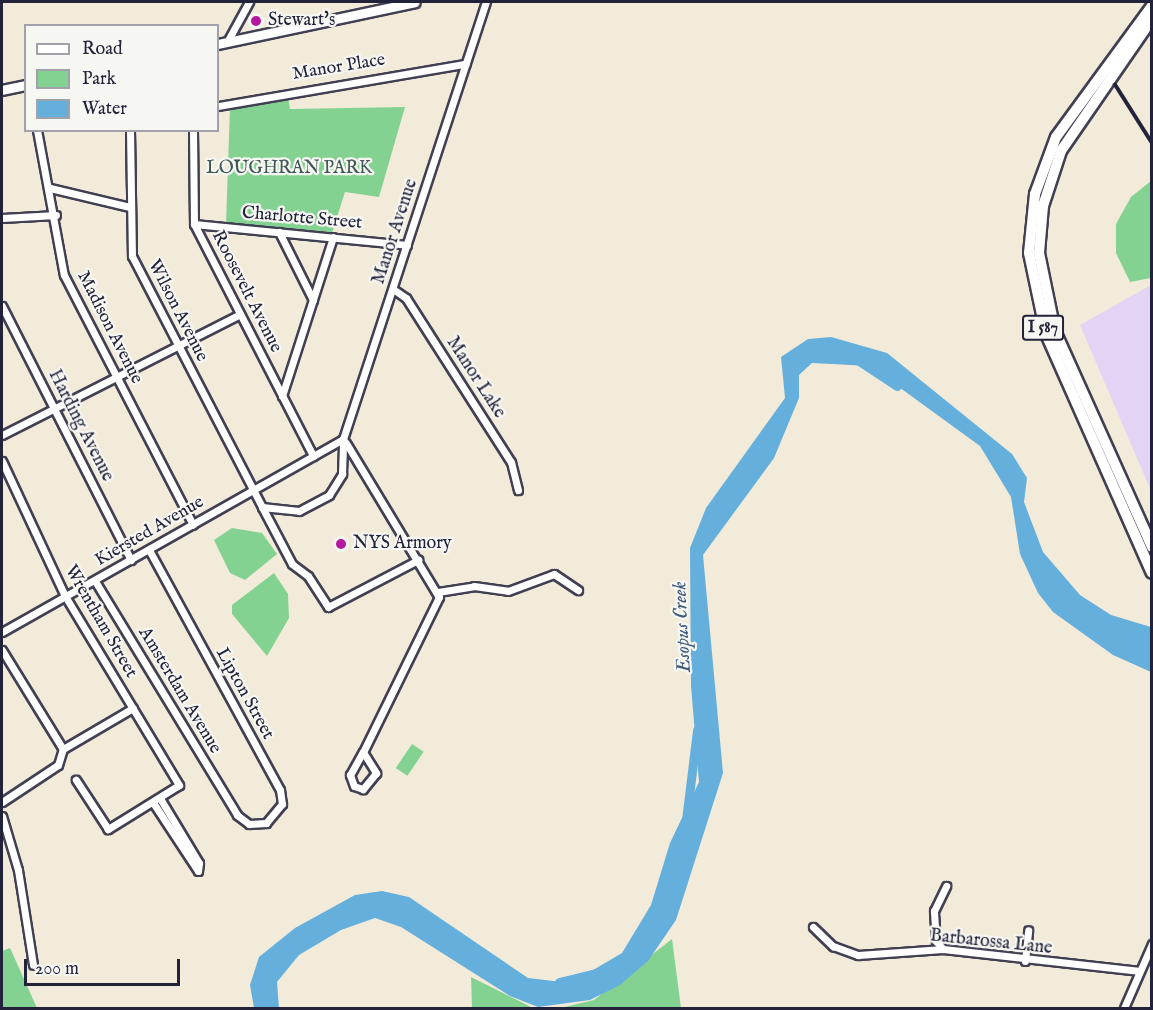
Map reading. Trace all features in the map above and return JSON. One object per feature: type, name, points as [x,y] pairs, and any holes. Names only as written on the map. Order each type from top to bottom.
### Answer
[{"type":"highway","name":"I 587","points":[[1152,6],[1119,56],[1062,127],[1040,175],[1030,223],[1030,274],[1046,334],[1152,573]]},
{"type":"highway","name":"I 587","points":[[1119,56],[1152,19]]},
{"type":"highway","name":"I 587","points":[[1098,84],[1065,142],[1050,178],[1040,224],[1041,272],[1055,331],[1152,547]]},
{"type":"main road","points":[[222,43],[400,3],[415,2]]},
{"type":"main road","points":[[2,90],[24,85]]},
{"type":"street","points":[[222,43],[249,2]]},
{"type":"street","name":"Manor Avenue","points":[[262,507],[299,511],[329,495],[344,467],[343,439],[486,2]]},
{"type":"street","name":"Manor Place","points":[[219,106],[465,64]]},
{"type":"street","name":"Madison Avenue","points":[[37,132],[56,216],[64,275],[193,525]]},
{"type":"street","name":"Wilson Avenue","points":[[130,132],[132,256],[252,491],[292,564],[308,576],[328,607],[418,560]]},
{"type":"street","name":"Roosevelt Avenue","points":[[193,132],[194,224],[313,456]]},
{"type":"street","points":[[50,188],[130,207]]},
{"type":"street","points":[[2,218],[56,216]]},
{"type":"street","name":"Charlotte Street","points":[[194,224],[407,245]]},
{"type":"street","points":[[279,232],[313,300]]},
{"type":"street","points":[[282,396],[333,237]]},
{"type":"street","name":"Manor Lake","points":[[393,289],[406,298],[511,462],[518,490]]},
{"type":"street","name":"Harding Avenue","points":[[2,306],[131,560]]},
{"type":"street","points":[[2,435],[240,314]]},
{"type":"street","points":[[313,456],[343,439],[438,592],[435,615],[410,658],[350,775],[354,786],[363,789],[376,773],[363,752]]},
{"type":"street","name":"Kiersted Avenue","points":[[2,632],[313,456]]},
{"type":"street","name":"Wrentham Street","points":[[2,461],[65,596],[179,785],[157,802]]},
{"type":"street","name":"Lipton Street","points":[[149,550],[280,790],[282,804],[267,823],[249,824],[238,817]]},
{"type":"street","points":[[438,592],[474,586],[508,591],[554,574],[578,590]]},
{"type":"street","name":"Amsterdam Avenue","points":[[95,581],[238,817]]},
{"type":"street","points":[[2,650],[63,749]]},
{"type":"street","points":[[2,802],[58,765],[63,749],[133,708]]},
{"type":"street","points":[[76,780],[105,829],[157,802]]},
{"type":"street","points":[[157,802],[200,863],[198,871],[157,802]]},
{"type":"street","points":[[2,816],[18,870],[33,965]]},
{"type":"street","points":[[943,950],[936,941],[934,911],[946,886]]},
{"type":"street","name":"Barbarossa Lane","points":[[813,927],[833,946],[858,955],[943,950],[1025,961],[1138,971]]},
{"type":"street","points":[[1025,961],[1028,930]]},
{"type":"street","points":[[1124,1008],[1138,971],[1152,944]]},
{"type":"shaded area","points":[[1151,285],[1151,491],[1080,325]]},
{"type":"green space","name":"LOUGHRAN PARK","points":[[288,97],[290,109],[405,107],[379,197],[345,192],[332,233],[226,224],[230,107]]},
{"type":"green space","points":[[1151,181],[1151,278],[1130,282],[1116,253],[1116,224],[1131,197]]},
{"type":"green space","points":[[232,528],[262,533],[277,554],[245,580],[230,573],[214,540]]},
{"type":"green space","points":[[274,573],[288,594],[289,618],[267,656],[232,614],[232,605]]},
{"type":"green space","points":[[412,744],[424,752],[407,776],[396,768]]},
{"type":"green space","points":[[672,939],[681,1008],[560,1008],[594,1000]]},
{"type":"green space","points":[[10,948],[37,1008],[2,1008],[2,951]]},
{"type":"green space","points":[[471,977],[533,1008],[472,1008]]},
{"type":"water","points":[[831,337],[887,353],[1012,454],[1027,478],[1024,502],[1043,552],[1080,595],[1111,615],[1151,627],[1151,672],[1113,655],[1053,612],[1038,593],[1020,554],[1011,497],[980,446],[870,366],[812,363],[799,375],[799,398],[774,458],[703,555],[723,773],[676,920],[648,961],[620,985],[590,1000],[538,1007],[510,996],[401,927],[375,918],[341,930],[299,955],[277,982],[279,1008],[254,1008],[250,985],[259,957],[295,928],[355,895],[382,891],[409,897],[528,978],[571,983],[622,953],[651,905],[670,843],[699,782],[691,686],[690,548],[706,508],[785,398],[781,357],[808,339]]},
{"type":"waterway","name":"Esopus Creek","points":[[856,359],[897,386]]},
{"type":"waterway","name":"Esopus Creek","points":[[686,820],[697,730]]},
{"type":"waterway","name":"Esopus Creek","points":[[559,982],[600,972]]},
{"type":"railway","points":[[1114,83],[1152,143]]},
{"type":"place","name":"Stewart's","points":[[256,21]]},
{"type":"place","name":"NYS Armory","points":[[341,544]]}]
